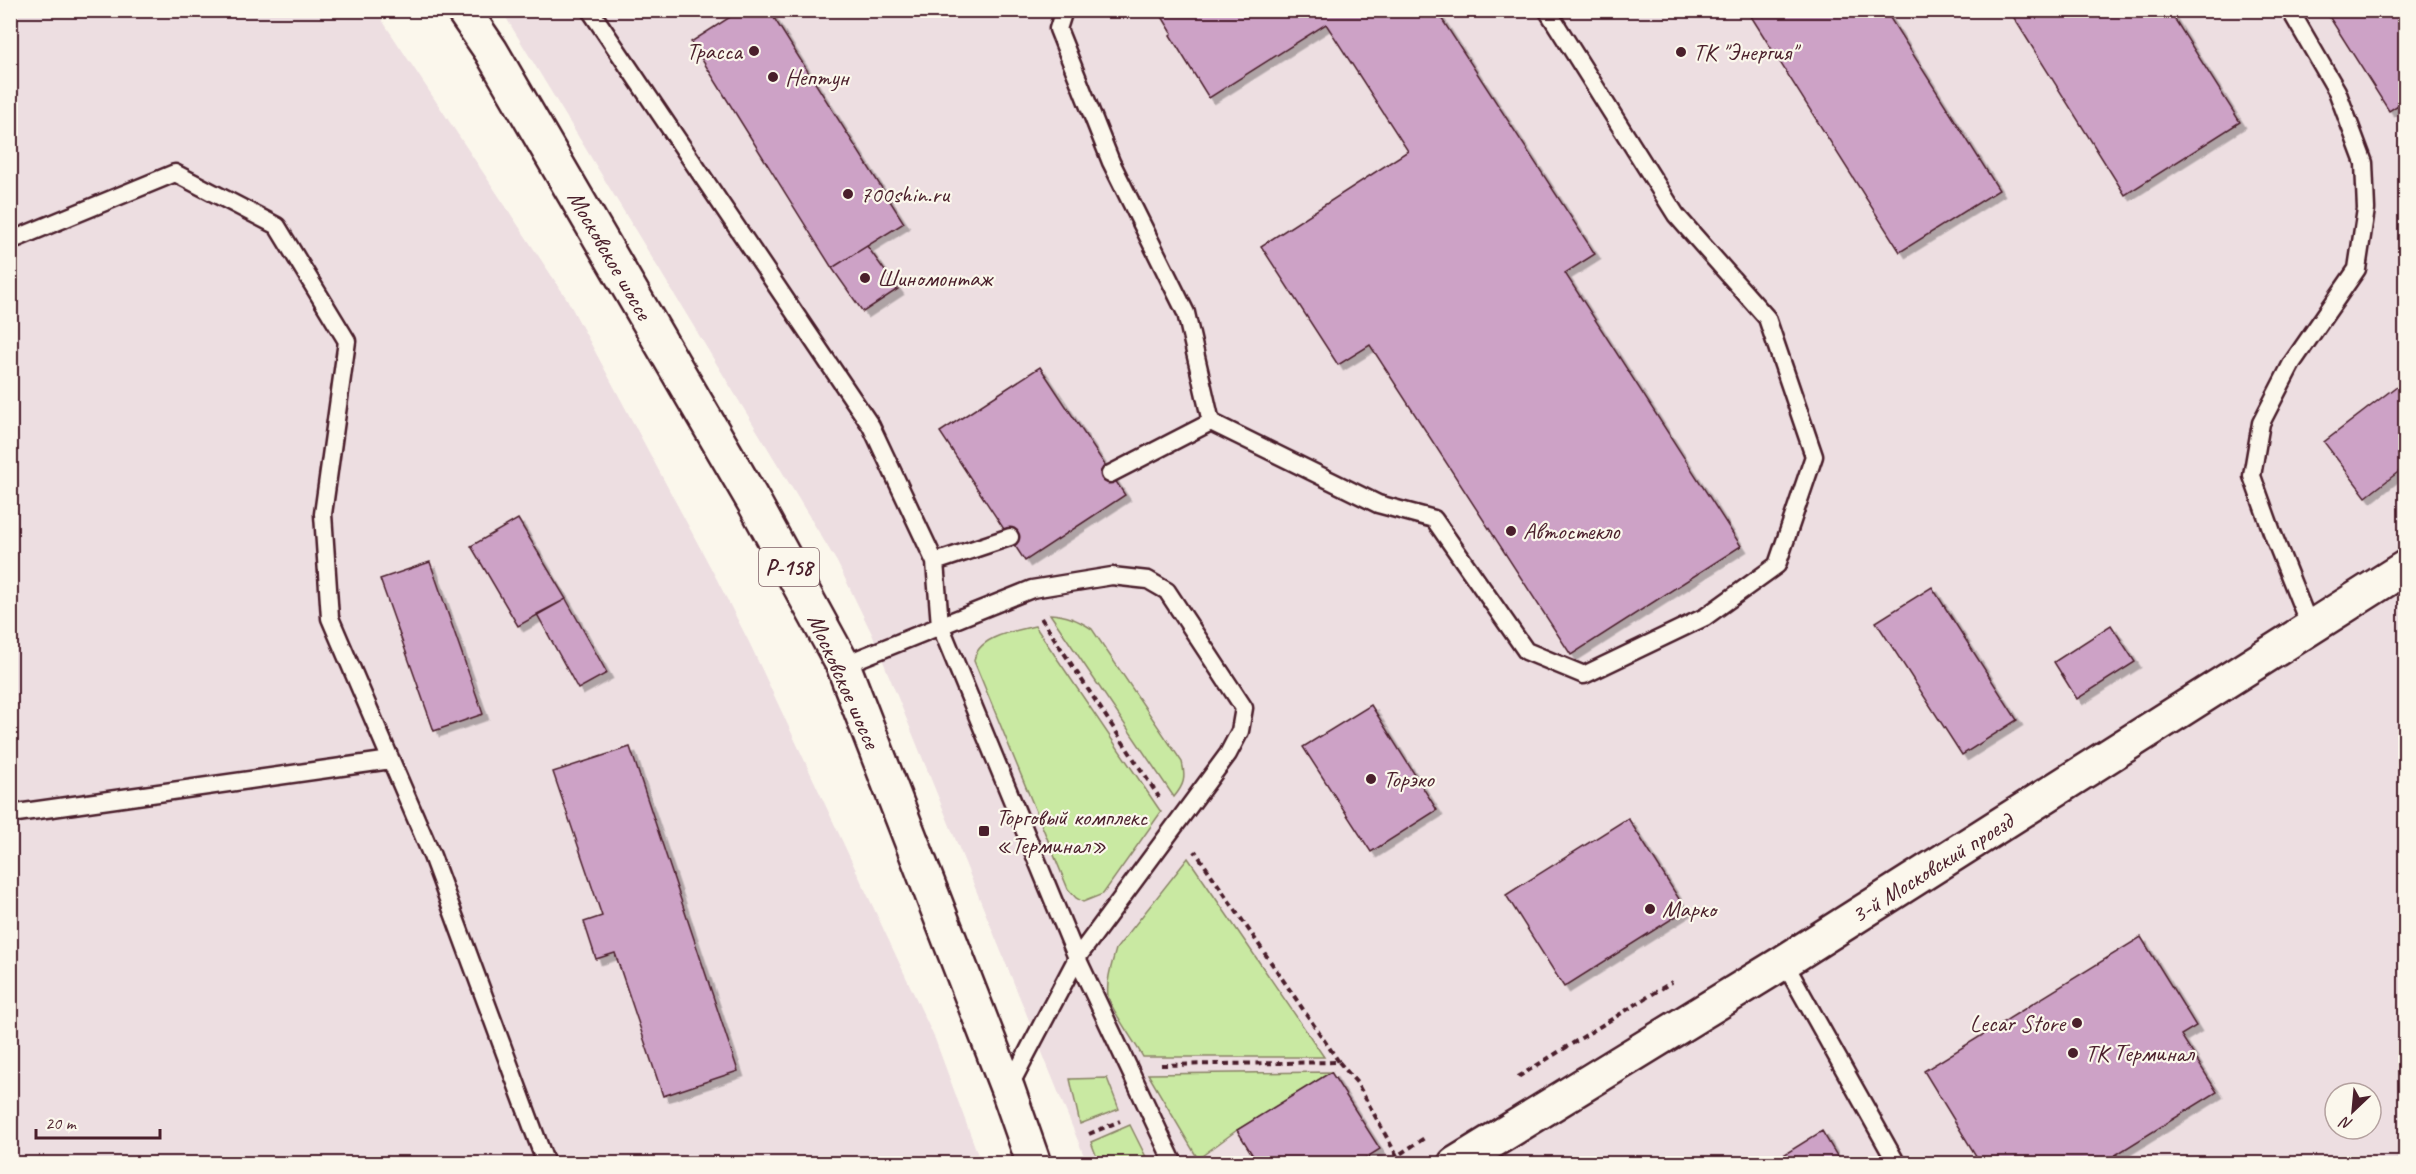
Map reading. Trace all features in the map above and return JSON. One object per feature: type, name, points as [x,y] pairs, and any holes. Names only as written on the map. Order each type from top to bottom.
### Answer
[{"type":"main road","name":"Московское шоссе","points":[[463,10],[491,51],[755,504],[843,665],[1008,1090],[1034,1164]]},
{"type":"main road","name":"3-й Московский проезд","points":[[1455,1164],[1784,962],[2406,567]]},
{"type":"lane","points":[[590,10],[871,426],[935,562],[940,625],[1077,958],[1174,1164]]},
{"type":"lane","points":[[1064,10],[1058,29],[1111,162],[1186,313],[1211,422]]},
{"type":"lane","points":[[1211,422],[1378,504],[1434,519],[1526,651],[1584,675],[1704,617],[1777,565],[1814,456],[1767,318],[1676,215],[1546,10]]},
{"type":"lane","points":[[2290,10],[2337,91],[2364,164],[2366,209],[2357,269],[2292,363],[2261,423],[2252,476],[2310,627]]},
{"type":"lane","points":[[10,240],[175,173],[277,226],[347,341],[323,514],[330,618],[432,856],[546,1164]]},
{"type":"lane","points":[[1110,474],[1211,422]]},
{"type":"lane","points":[[935,562],[1010,537]]},
{"type":"lane","points":[[843,665],[1032,589],[1112,576],[1148,580],[1167,591],[1244,708],[1240,732],[1228,754],[1077,958],[1008,1090]]},
{"type":"lane","points":[[10,814],[391,760]]},
{"type":"lane","points":[[1784,962],[1897,1164]]},
{"type":"path","points":[[1024,592],[1176,824],[1339,1062],[1357,1083],[1397,1156],[1426,1137]]},
{"type":"path","points":[[1515,1079],[1680,977]]},
{"type":"path","points":[[1128,1066],[1339,1062]]},
{"type":"shaded area","points":[[10,11],[376,11],[567,299],[712,570],[749,642],[935,1039],[981,1163],[11,1163]]},
{"type":"shaded area","points":[[502,11],[2405,11],[2405,1163],[1087,1163],[872,634],[837,562]]},
{"type":"green space","points":[[1050,614],[1072,618],[1092,629],[1182,762],[1183,781],[1174,797]]},
{"type":"green space","points":[[1035,626],[1161,812],[1103,894],[1083,902],[1068,889],[974,661],[982,646],[989,640]]},
{"type":"green space","points":[[1188,858],[1324,1057],[1143,1057],[1110,1002],[1108,984],[1110,972],[1116,949]]},
{"type":"green space","points":[[1331,1072],[1237,1130],[1198,1159],[1148,1074]]},
{"type":"green space","points":[[1107,1078],[1119,1109],[1080,1124],[1070,1079]]},
{"type":"green space","points":[[1130,1125],[1149,1163],[1099,1163],[1091,1142]]},
{"type":"building","points":[[741,10],[769,10],[904,223],[832,268],[691,42]]},
{"type":"building","points":[[1158,10],[1436,10],[1595,254],[1565,273],[1741,546],[1571,655],[1370,345],[1338,365],[1261,246],[1408,151],[1326,24],[1209,98],[1170,35],[1172,33]]},
{"type":"building","points":[[1747,10],[1885,10],[1999,190],[1900,252]]},
{"type":"building","points":[[2009,10],[2169,10],[2240,122],[2125,195]]},
{"type":"building","points":[[2325,10],[2398,10],[2406,22],[2406,100],[2389,111]]},
{"type":"building","name":"Шиномонтаж","points":[[867,246],[898,289],[863,312],[832,268]]},
{"type":"building","points":[[1040,367],[1125,495],[1025,561],[940,432]]},
{"type":"building","points":[[2406,379],[2406,466],[2366,497],[2324,442]]},
{"type":"building","points":[[518,519],[566,599],[518,626],[471,546]]},
{"type":"building","points":[[430,562],[483,714],[434,731],[380,579]]},
{"type":"building","points":[[1932,587],[2017,720],[1962,755],[1876,622]]},
{"type":"building","points":[[566,599],[607,673],[578,689],[537,614]]},
{"type":"building","points":[[2111,625],[2135,662],[2077,699],[2054,662]]},
{"type":"building","name":"Торэко","points":[[1371,705],[1437,810],[1371,852],[1303,747]]},
{"type":"building","points":[[630,747],[738,1071],[663,1096],[615,953],[596,959],[584,922],[602,916],[553,772]]},
{"type":"building","points":[[1628,818],[1686,910],[1564,987],[1506,895]]},
{"type":"building","name":"ТК Терминал","points":[[2141,937],[2196,1026],[2181,1035],[2217,1092],[2101,1164],[1981,1164],[1924,1071]]},
{"type":"building","points":[[1331,1072],[1380,1149],[1356,1164],[1258,1164],[1237,1130]]},
{"type":"building","points":[[1822,1131],[1842,1164],[1769,1164]]},
{"type":"place","name":"Трасса","points":[[754,51]]},
{"type":"place","name":"ТК \"Энергия\"","points":[[1681,52]]},
{"type":"place","name":"Нептун","points":[[773,77]]},
{"type":"place","name":"700shin.ru","points":[[848,194]]},
{"type":"place","name":"Шиномонтаж","points":[[865,278]]},
{"type":"place","name":"Автостекло","points":[[1511,531]]},
{"type":"place","name":"Торэко","points":[[1371,779]]},
{"type":"place","name":"Торговый комплекс «Терминал»","points":[[984,831]]},
{"type":"place","name":"Марко","points":[[1650,909]]},
{"type":"place","name":"Lecar Store","points":[[2077,1023]]},
{"type":"place","name":"ТК Терминал","points":[[2073,1053]]}]
